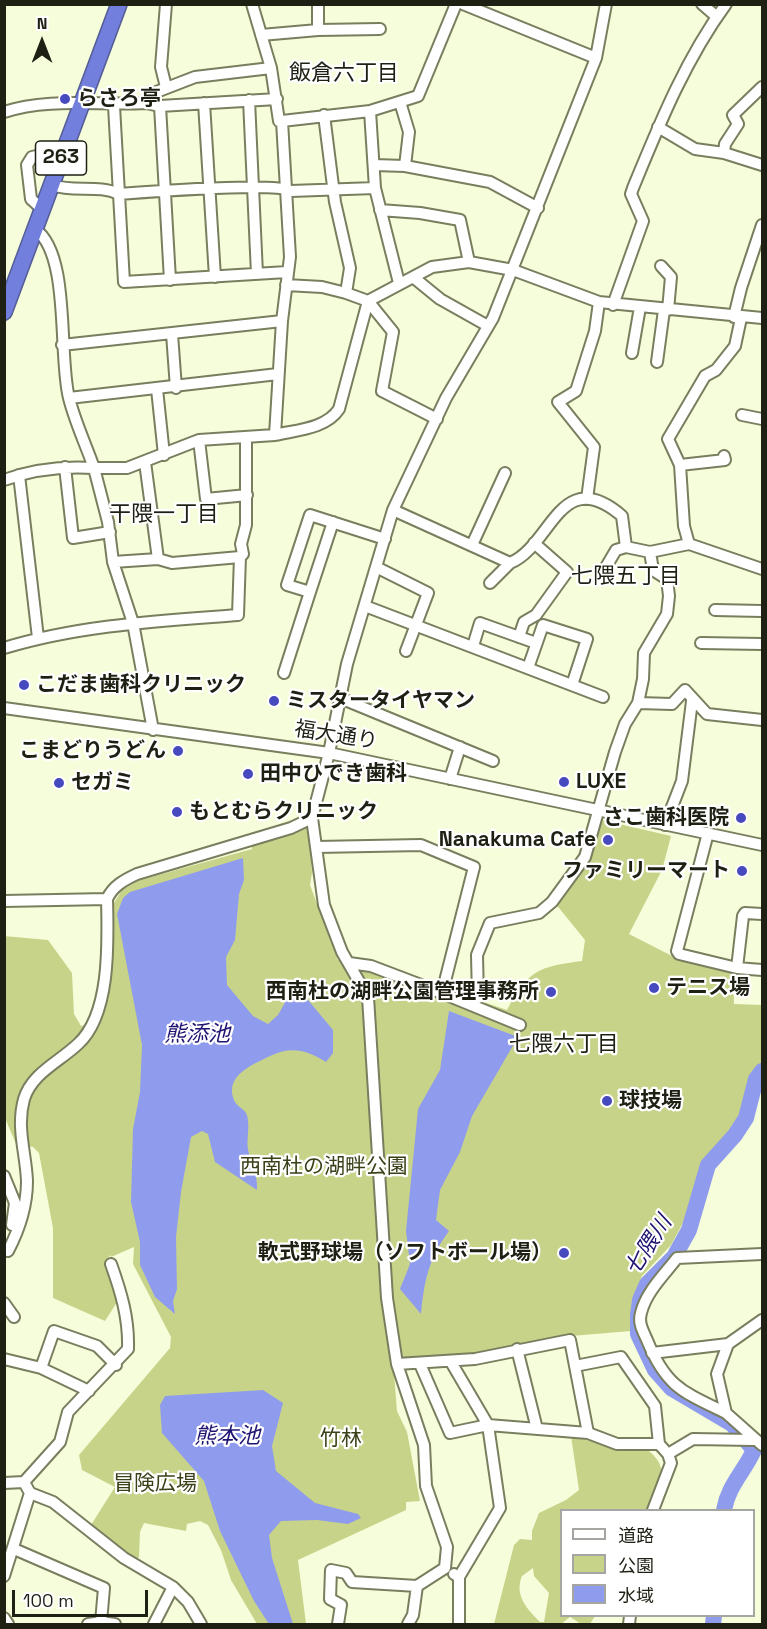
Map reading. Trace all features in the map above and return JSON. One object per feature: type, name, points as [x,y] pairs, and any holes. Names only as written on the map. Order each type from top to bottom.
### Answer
[{"type":"highway","name":"263","points":[[4,312],[9,285],[35,229],[119,4]]},
{"type":"street","points":[[166,4],[161,68],[166,87]]},
{"type":"street","points":[[252,4],[271,68],[279,121],[282,121],[290,257],[282,321],[275,435]]},
{"type":"street","points":[[318,4],[318,30]]},
{"type":"street","points":[[282,121],[370,111],[418,96],[456,4]]},
{"type":"street","points":[[463,4],[596,58]]},
{"type":"street","points":[[445,1568],[447,1547],[426,1486],[424,1445],[397,1364],[387,1298],[371,1014],[368,997],[335,936],[324,905],[319,886],[317,847],[312,818],[364,606],[393,510],[437,419],[488,326],[513,270],[596,58],[606,4]]},
{"type":"street","points":[[702,4],[717,17]]},
{"type":"street","points":[[612,305],[627,259],[643,221],[631,194],[658,127],[706,30],[726,4]]},
{"type":"street","points":[[261,35],[318,30],[380,29]]},
{"type":"street","points":[[146,103],[151,94],[195,77],[271,68]]},
{"type":"street","points":[[724,153],[725,144],[738,124],[733,115],[762,87]]},
{"type":"street","points":[[4,112],[28,106],[114,106],[146,103],[160,106],[277,99]]},
{"type":"street","points":[[249,100],[257,274]]},
{"type":"street","points":[[400,102],[409,132],[405,166]]},
{"type":"street","points":[[204,103],[215,277]]},
{"type":"street","points":[[114,106],[124,282],[287,272]]},
{"type":"street","points":[[160,106],[170,280]]},
{"type":"street","points":[[370,111],[375,188],[399,283]]},
{"type":"street","points":[[324,115],[333,188],[350,268],[346,293]]},
{"type":"street","points":[[658,127],[695,149],[724,153],[762,165]]},
{"type":"street","points":[[42,209],[31,199],[27,165],[32,158],[55,152],[63,154]]},
{"type":"street","points":[[374,165],[405,166],[490,182],[538,208]]},
{"type":"street","points":[[52,185],[66,190],[110,189],[119,194],[253,187],[286,188],[291,191],[375,188]]},
{"type":"street","points":[[380,210],[420,213],[460,220],[469,262]]},
{"type":"street","points":[[689,544],[684,526],[680,465],[677,455],[668,444],[670,433],[705,376],[717,370],[735,346],[741,288],[762,225]]},
{"type":"street","points":[[35,229],[47,240],[58,275],[62,345],[69,398],[94,468],[110,532],[112,562],[133,623],[153,730]]},
{"type":"street","points":[[4,480],[65,466],[120,468],[145,462],[199,441],[275,435],[313,426],[335,415],[339,409],[368,301],[432,267],[469,262],[513,270],[612,305],[737,318],[762,318]]},
{"type":"street","points":[[657,362],[671,277],[661,266]]},
{"type":"street","points":[[413,277],[440,299],[488,326]]},
{"type":"street","points":[[286,285],[322,287],[368,301],[393,332],[382,391],[437,419]]},
{"type":"street","points":[[587,499],[594,447],[558,402],[576,391],[596,331],[599,302]]},
{"type":"street","points":[[632,353],[640,308]]},
{"type":"street","points":[[62,345],[282,321]]},
{"type":"street","points":[[172,334],[176,388]]},
{"type":"street","points":[[69,398],[176,388],[278,374]]},
{"type":"street","points":[[157,390],[164,455]]},
{"type":"street","points":[[742,415],[762,419]]},
{"type":"street","points":[[4,648],[38,638],[133,623],[238,615],[240,557],[243,554],[241,544],[246,525],[246,438]]},
{"type":"street","points":[[199,441],[206,499],[247,495]]},
{"type":"street","points":[[680,465],[724,460],[724,456]]},
{"type":"street","points":[[145,462],[158,559]]},
{"type":"street","points":[[65,466],[73,538],[110,532]]},
{"type":"street","points":[[472,545],[505,473]]},
{"type":"street","points":[[19,475],[38,638]]},
{"type":"street","points":[[490,583],[510,563],[522,558],[557,511],[587,499],[607,503],[622,516],[626,547]]},
{"type":"street","points":[[393,510],[510,563]]},
{"type":"street","points":[[310,592],[287,585],[310,515],[385,539]]},
{"type":"street","points":[[284,673],[333,522]]},
{"type":"street","points":[[519,637],[524,622],[536,615],[567,572],[534,543]]},
{"type":"street","points":[[603,572],[616,550],[626,547],[650,552],[689,544],[762,569]]},
{"type":"street","points":[[478,998],[477,955],[490,923],[539,913],[552,902],[585,857],[596,812],[625,724],[638,703],[643,679],[644,653],[667,614],[669,596],[667,579],[653,570],[650,552]]},
{"type":"street","points":[[112,562],[158,559],[172,563],[240,557]]},
{"type":"street","points":[[376,567],[428,593],[406,651]]},
{"type":"street","points":[[364,606],[603,697]]},
{"type":"street","points":[[715,610],[762,610]]},
{"type":"street","points":[[473,646],[480,623],[536,644]]},
{"type":"street","points":[[528,668],[543,625],[587,639],[572,685]]},
{"type":"street","points":[[700,643],[762,644]]},
{"type":"street","points":[[638,703],[672,704],[685,690],[707,714],[762,720]]},
{"type":"street","points":[[340,698],[493,760]]},
{"type":"street","points":[[665,825],[682,781],[692,700]]},
{"type":"street","name":"福大通り","points":[[4,708],[329,753],[596,812],[762,845]]},
{"type":"street","points":[[450,779],[460,747]]},
{"type":"street","points":[[6,1254],[16,1235],[26,1191],[20,1125],[25,1096],[45,1070],[79,1043],[92,1025],[103,991],[107,899],[116,886],[137,874],[291,828],[312,818]]},
{"type":"street","points":[[708,833],[677,951],[679,954],[737,968],[762,970]]},
{"type":"street","points":[[317,847],[421,845],[474,867],[442,993]]},
{"type":"street","points":[[4,901],[107,899]]},
{"type":"street","points":[[737,968],[743,916],[745,913],[762,914]]},
{"type":"street","points":[[349,963],[371,966],[520,1024]]},
{"type":"street","points":[[5,1176],[15,1209],[6,1254]]},
{"type":"street","points":[[758,1442],[726,1413],[678,1389],[667,1378],[652,1353],[640,1324],[640,1314],[646,1299],[677,1258],[762,1254]]},
{"type":"street","points":[[4,1483],[24,1482],[60,1442],[68,1412],[116,1365],[128,1349],[128,1328],[123,1299],[111,1264]]},
{"type":"street","points":[[4,1304],[14,1317]]},
{"type":"street","points":[[652,1353],[728,1344],[762,1320]]},
{"type":"street","points":[[41,1368],[54,1331],[97,1346],[116,1365]]},
{"type":"street","points":[[397,1364],[451,1362],[570,1340],[588,1433]]},
{"type":"street","points":[[726,1413],[717,1374],[728,1344]]},
{"type":"street","points":[[517,1349],[537,1429]]},
{"type":"street","points":[[575,1366],[621,1357],[655,1406],[659,1444],[668,1454],[671,1463],[653,1509]]},
{"type":"street","points":[[4,1359],[41,1368],[89,1391]]},
{"type":"street","points":[[451,1362],[488,1425],[500,1508],[459,1577],[459,1624]]},
{"type":"street","points":[[420,1364],[450,1433],[488,1425],[588,1433],[617,1444],[659,1444]]},
{"type":"street","points":[[668,1454],[693,1439],[739,1439],[758,1442]]},
{"type":"street","points":[[24,1482],[30,1493],[53,1502],[124,1558],[173,1587],[188,1602],[201,1624]]},
{"type":"street","points":[[4,1576],[30,1493]]},
{"type":"street","points":[[14,1549],[104,1588],[101,1622]]},
{"type":"street","points":[[445,1568],[459,1577]]},
{"type":"street","points":[[338,1624],[341,1605],[330,1599],[331,1570],[346,1573],[352,1582],[417,1586],[445,1568]]},
{"type":"street","points":[[408,1624],[413,1615],[417,1586]]},
{"type":"street","points":[[153,1624],[173,1587]]},
{"type":"street","points":[[4,1618],[8,1624]]},
{"type":"street","points":[[88,1624],[101,1622],[115,1624]]},
{"type":"green space","name":"西南杜の湖畔公園","points":[[602,820],[671,836],[662,870],[629,934],[674,957],[733,972],[734,1004],[762,1005],[762,1067],[754,1077],[745,1117],[730,1137],[709,1155],[689,1212],[671,1245],[642,1276],[632,1300],[631,1331],[571,1336],[453,1360],[393,1361],[397,1411],[407,1432],[420,1501],[406,1502],[406,1510],[298,1560],[306,1624],[257,1624],[231,1580],[221,1550],[208,1525],[200,1521],[187,1524],[186,1531],[144,1523],[140,1532],[139,1557],[134,1561],[91,1525],[115,1487],[82,1470],[79,1455],[170,1348],[171,1337],[133,1264],[134,1247],[111,1257],[110,1255],[108,1259],[119,1299],[105,1321],[53,1298],[53,1228],[39,1153],[33,1147],[16,1144],[5,1118],[4,936],[48,940],[72,973],[74,1014],[81,1026],[99,1022],[112,906],[122,890],[137,881],[252,849],[252,845],[277,829],[288,826],[297,827],[309,829],[312,873],[310,885],[338,960],[363,961],[507,1010],[528,978],[544,969],[582,961],[585,940],[555,903],[584,867]]},
{"type":"green space","points":[[571,1436],[625,1450],[638,1444],[649,1451],[660,1465],[660,1481],[649,1509],[560,1509],[560,1617],[570,1617],[561,1624],[494,1624],[514,1545],[520,1539],[532,1540],[532,1531],[539,1513],[566,1500],[579,1490]],"holes":[[[533,1568],[534,1576],[549,1593],[544,1622],[540,1622],[523,1601],[520,1589],[522,1576]]]},
{"type":"green space","points":[[570,1617],[594,1617],[590,1624],[581,1624]]},
{"type":"water","name":"熊添池","points":[[243,858],[244,880],[239,894],[235,940],[226,957],[227,985],[253,1016],[268,1024],[278,1015],[287,999],[303,994],[333,1030],[333,1053],[326,1062],[305,1052],[292,1050],[278,1053],[249,1067],[237,1077],[233,1084],[234,1100],[245,1111],[247,1117],[248,1150],[257,1190],[215,1162],[208,1134],[202,1131],[191,1137],[176,1237],[177,1289],[173,1301],[175,1314],[155,1297],[140,1265],[140,1242],[131,1202],[133,1129],[140,1092],[142,1045],[117,914],[123,898],[130,892]]},
{"type":"water","points":[[449,1011],[518,1037],[472,1116],[460,1152],[440,1190],[436,1220],[449,1231],[432,1260],[421,1314],[400,1289],[410,1264],[406,1231],[418,1109],[440,1070]]},
{"type":"water","name":"熊本池","points":[[263,1390],[283,1403],[272,1446],[276,1471],[315,1503],[358,1514],[361,1518],[348,1524],[317,1520],[281,1521],[269,1535],[272,1558],[293,1624],[269,1624],[254,1601],[220,1531],[204,1481],[162,1433],[160,1405],[165,1396]]},
{"type":"waterway","name":"七隈川","points":[[724,1509],[733,1486],[754,1450],[732,1424],[671,1388],[655,1370],[638,1334],[638,1315],[640,1300],[647,1284],[674,1257],[689,1230],[708,1165],[735,1135],[746,1118],[756,1079],[762,1071]]},
{"type":"waterway","name":"七隈川","points":[[713,1624],[714,1617]]},
{"type":"place","name":"らさろ亭","points":[[65,99]]},
{"type":"place","name":"こだま歯科クリニック","points":[[24,685]]},
{"type":"place","name":"ミスタータイヤマン","points":[[274,701]]},
{"type":"place","name":"こまどりうどん","points":[[178,751]]},
{"type":"place","name":"田中ひでき歯科","points":[[248,774]]},
{"type":"place","name":"LUXE","points":[[564,782]]},
{"type":"place","name":"セガミ","points":[[59,783]]},
{"type":"place","name":"もとむらクリニック","points":[[177,812]]},
{"type":"place","name":"さこ歯科医院","points":[[741,818]]},
{"type":"place","name":"Nanakuma Cafe","points":[[608,840]]},
{"type":"place","name":"ファミリーマート","points":[[742,871]]},
{"type":"place","name":"テニス場","points":[[654,988]]},
{"type":"place","name":"西南杜の湖畔公園管理事務所","points":[[551,992]]},
{"type":"place","name":"球技場","points":[[607,1101]]},
{"type":"place","name":"軟式野球場（ソフトボール場）","points":[[564,1253]]},
{"type":"district","name":"飯倉六丁目","points":[[344,74]]},
{"type":"district","name":"干隈一丁目","points":[[164,515]]},
{"type":"district","name":"七隈五丁目","points":[[626,577]]},
{"type":"district","name":"七隈六丁目","points":[[564,1045]]},
{"type":"park label","name":"竹林","points":[[341,1439]]},
{"type":"park label","name":"冒険広場","points":[[155,1484]]}]
